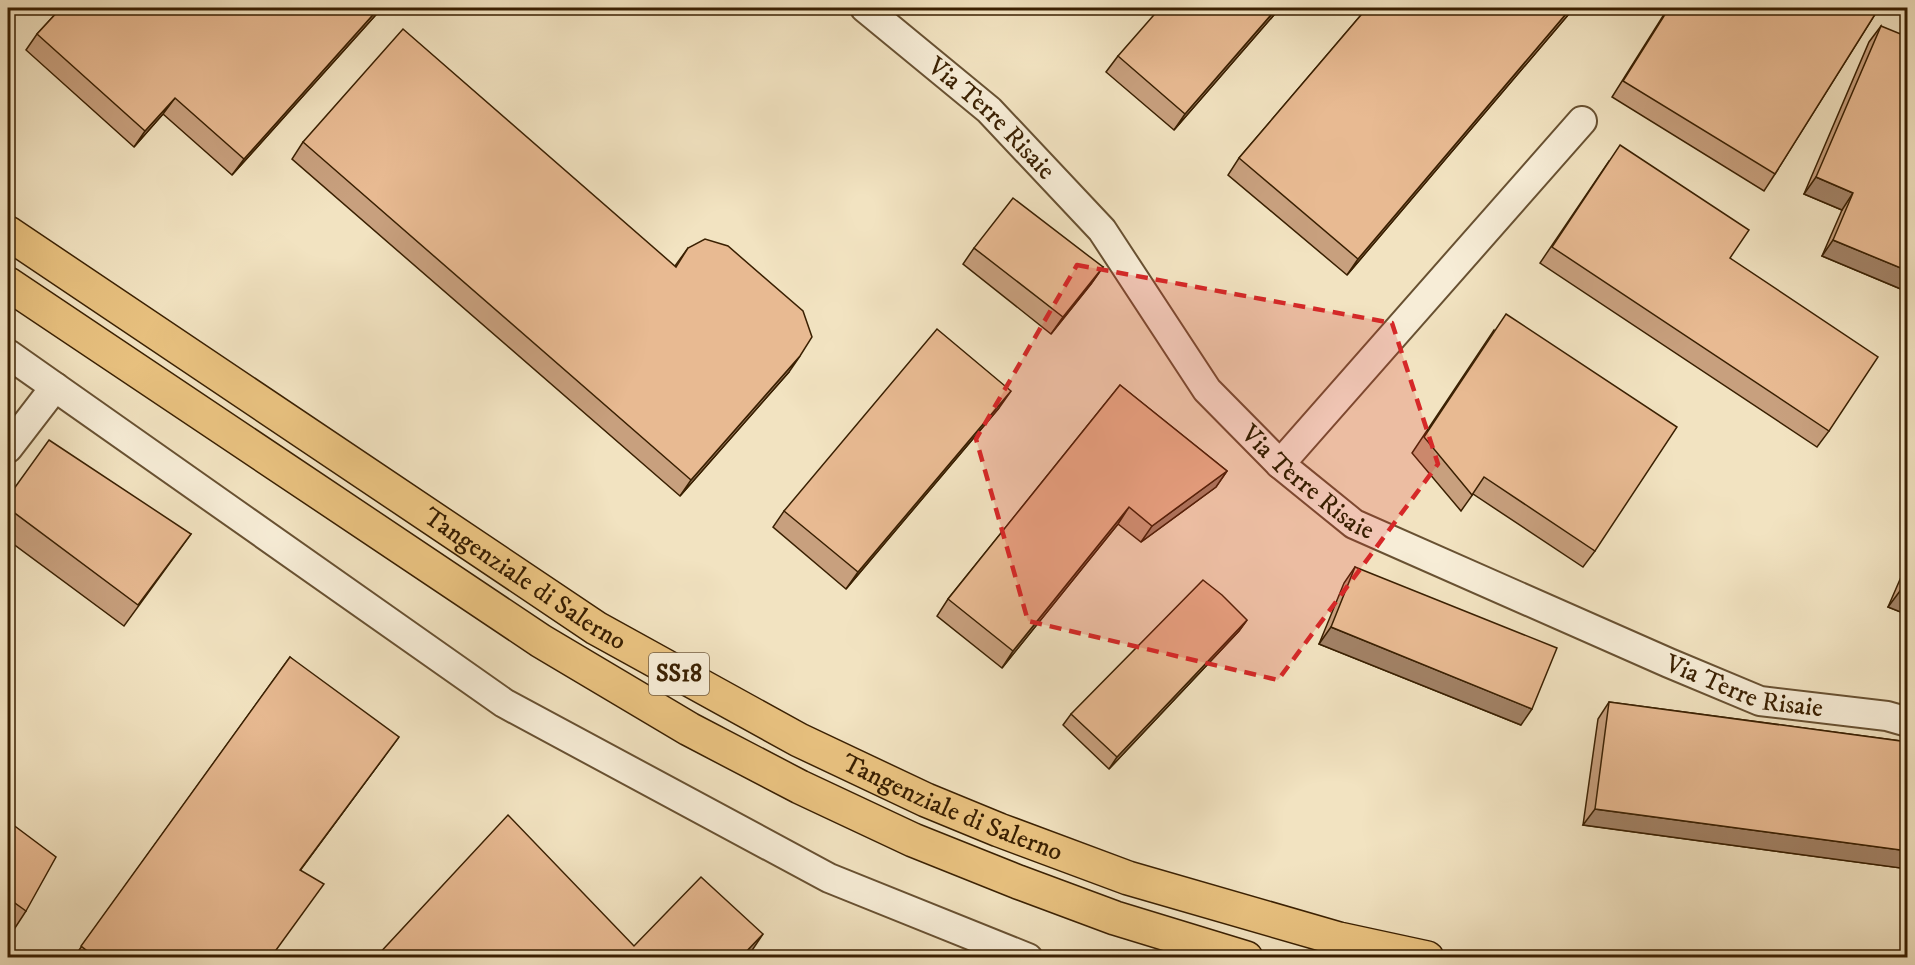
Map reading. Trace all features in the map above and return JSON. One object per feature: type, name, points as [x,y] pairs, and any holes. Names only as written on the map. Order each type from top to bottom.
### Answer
[{"type":"highway","name":"Tangenziale di Salerno","points":[[8,233],[596,628],[799,740],[926,800],[1128,878],[1238,912],[1340,939],[1427,957]]},
{"type":"highway","name":"Tangenziale di Salerno","points":[[8,284],[541,641],[689,729],[800,787],[923,844],[1115,918],[1246,957]]},
{"type":"street","name":"Via Terre Risaie","points":[[865,8],[989,110],[1102,230],[1207,390],[1280,464],[1354,524],[1760,701],[1887,716],[1908,722]]},
{"type":"street","points":[[1280,464],[1582,121]]},
{"type":"street","points":[[8,354],[504,703],[829,878],[1028,957]]},
{"type":"street","points":[[8,448],[55,387]]},
{"type":"highlighted area","points":[[1077,265],[1392,323],[1438,464],[1278,680],[1028,621],[976,439]]},
{"type":"building","points":[[61,8],[379,8],[244,159],[175,98],[145,131],[37,34]]},
{"type":"building","points":[[1160,8],[1277,8],[1185,114],[1118,56]]},
{"type":"building","points":[[1367,8],[1571,8],[1358,259],[1239,158]]},
{"type":"building","points":[[1669,8],[1879,8],[1775,174],[1623,81]]},
{"type":"building","points":[[1881,26],[1908,37],[1908,271],[1833,240],[1853,193],[1816,177]]},
{"type":"building","points":[[403,29],[676,267],[688,248],[705,239],[728,246],[803,311],[812,337],[800,356],[691,480],[303,142]]},
{"type":"building","points":[[1620,145],[1749,230],[1730,258],[1878,357],[1829,431],[1552,247]]},
{"type":"building","points":[[1013,198],[1103,267],[1063,317],[974,248]]},
{"type":"building","points":[[1506,314],[1677,427],[1595,551],[1484,477],[1472,495],[1424,437]]},
{"type":"building","points":[[937,329],[1011,391],[858,572],[784,511]]},
{"type":"building","points":[[1120,385],[1227,471],[1152,526],[1129,507],[1013,651],[948,599]]},
{"type":"building","points":[[49,440],[191,534],[138,605],[8,508],[8,497]]},
{"type":"building","points":[[1355,567],[1557,648],[1532,709],[1331,627]]},
{"type":"building","points":[[1908,572],[1908,594],[1900,591]]},
{"type":"building","points":[[1203,580],[1247,620],[1117,757],[1071,714]]},
{"type":"building","points":[[290,657],[399,737],[300,870],[324,884],[271,957],[95,957],[81,946]]},
{"type":"building","points":[[1609,702],[1908,742],[1908,851],[1595,809]]},
{"type":"building","points":[[508,815],[634,946],[701,877],[763,934],[741,957],[376,957]]},
{"type":"building","points":[[8,821],[56,857],[26,911],[8,898]]}]
